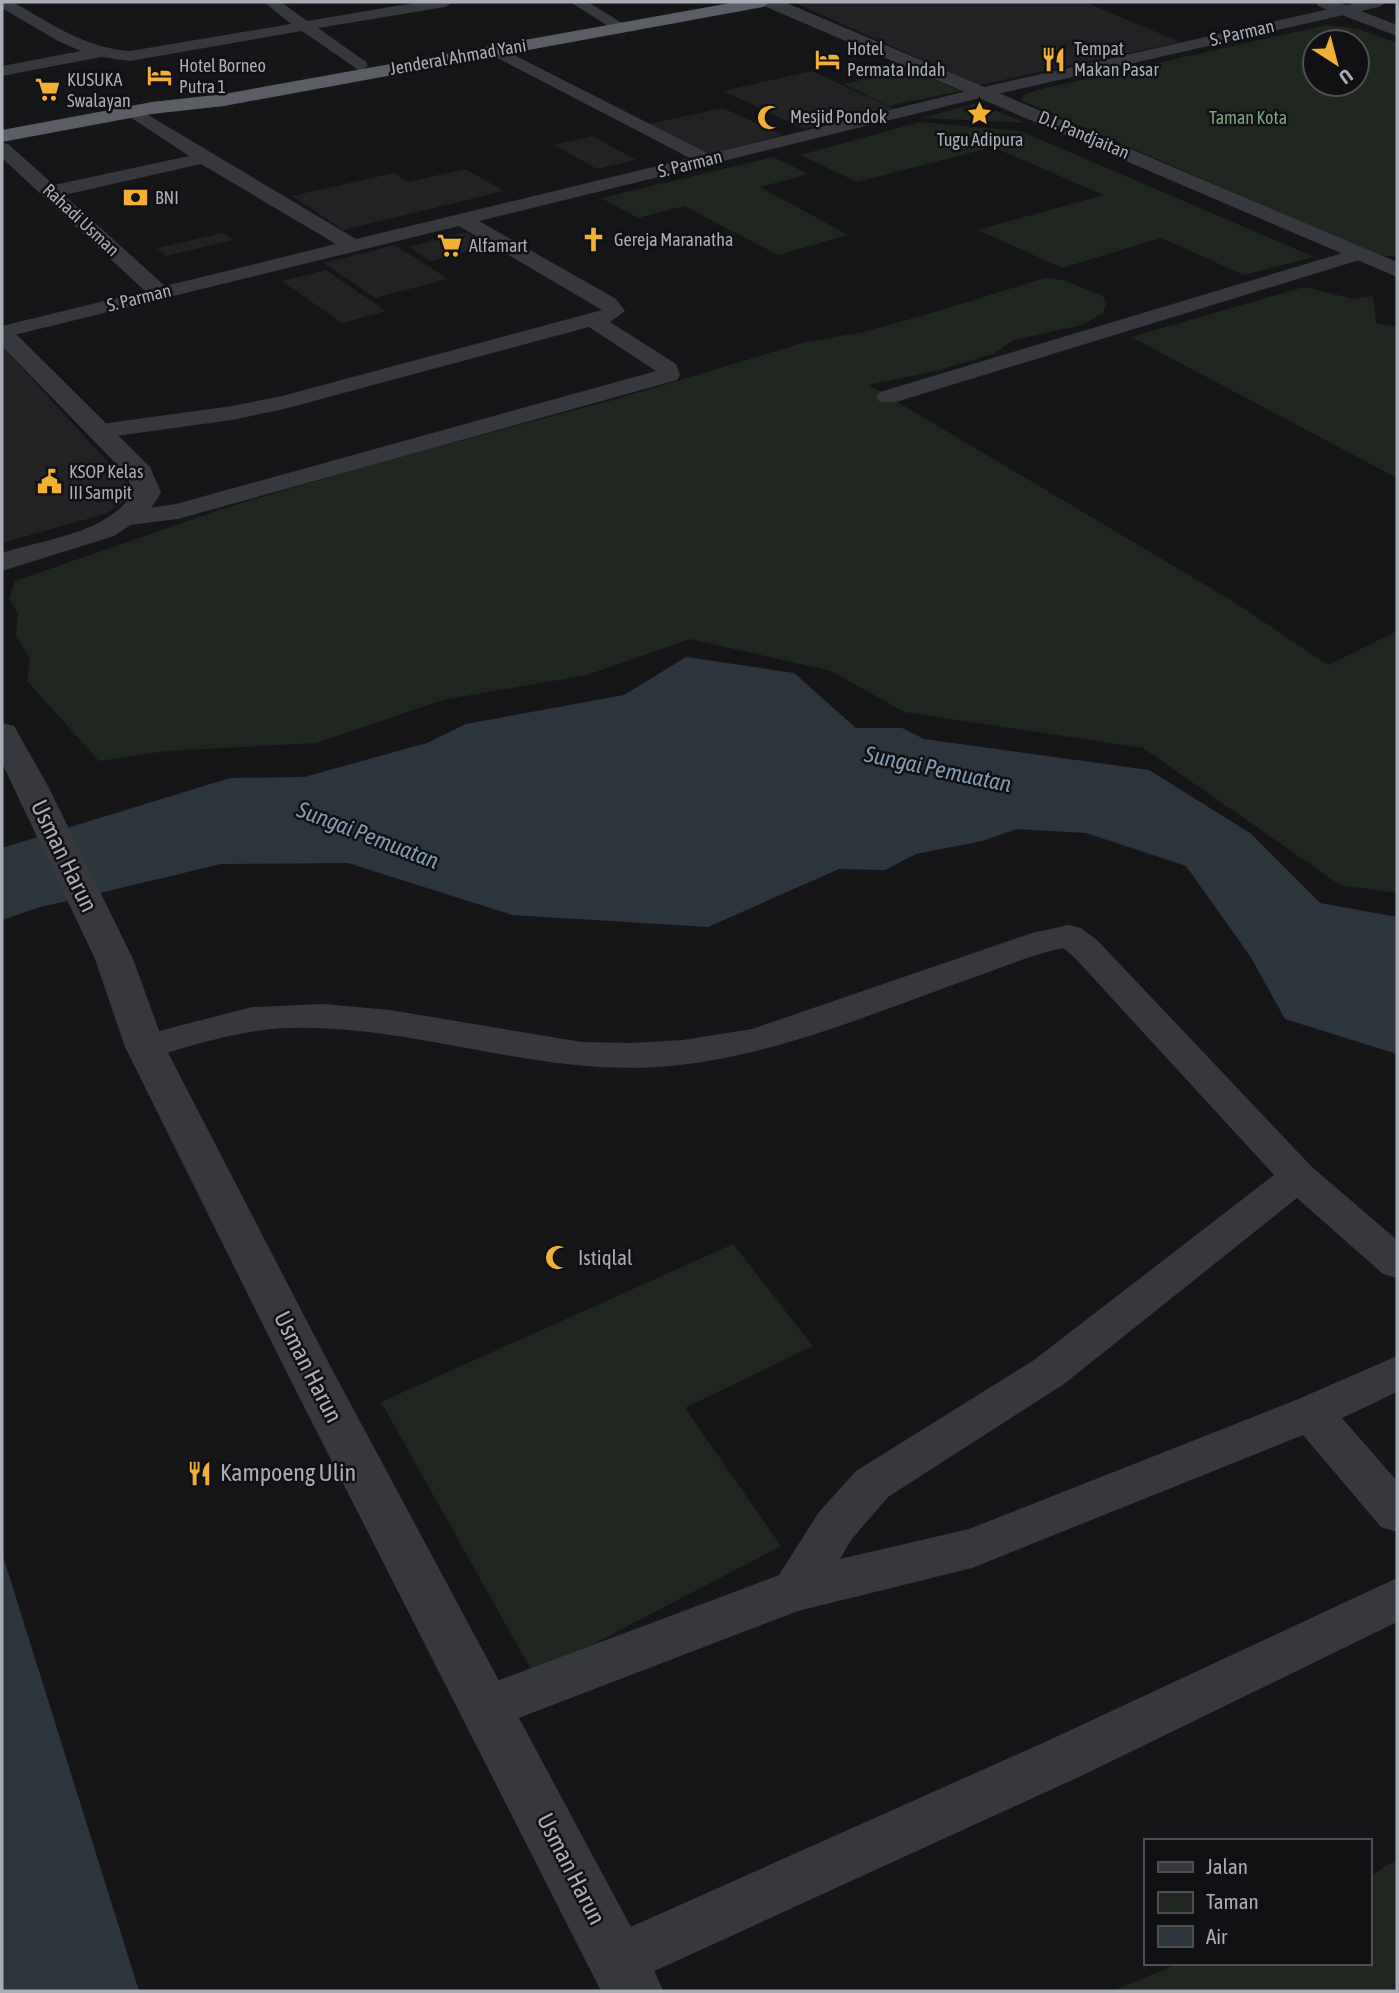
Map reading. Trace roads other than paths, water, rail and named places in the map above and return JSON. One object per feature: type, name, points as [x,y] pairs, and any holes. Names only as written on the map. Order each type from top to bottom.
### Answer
[{"type":"highway","name":"Jenderal Ahmad Yani","points":[[2,136],[143,109],[211,102],[494,50],[723,2]]},
{"type":"highway","name":"Jenderal Ahmad Yani","points":[[143,109],[176,99],[360,66],[763,2]]},
{"type":"street","points":[[3,2],[82,47],[116,56],[150,54],[445,2]]},
{"type":"street","points":[[271,2],[360,66]]},
{"type":"street","points":[[578,2],[617,25]]},
{"type":"street","name":"D.I. Pandjaitan","points":[[770,2],[1397,270]]},
{"type":"street","points":[[1324,2],[1397,31]]},
{"type":"street","name":"S. Parman","points":[[2,332],[984,92],[1379,2]]},
{"type":"street","points":[[2,71],[168,38]]},
{"type":"street","points":[[494,50],[707,160]]},
{"type":"street","points":[[143,109],[204,158],[353,246]]},
{"type":"street","name":"Rahadi Usman","points":[[2,148],[160,293]]},
{"type":"street","points":[[50,192],[204,158]]},
{"type":"street","points":[[102,431],[232,413],[284,402],[592,320],[610,314],[614,308],[463,220]]},
{"type":"street","points":[[888,397],[1359,254]]},
{"type":"street","points":[[2,562],[89,534],[129,517],[178,511],[669,375],[668,369],[592,320]]},
{"type":"street","points":[[2,332],[102,431],[140,473],[146,493],[142,505],[129,517]]},
{"type":"street","name":"Usman Harun","points":[[2,733],[31,786],[114,959],[145,1047],[332,1415],[626,1976]]},
{"type":"street","points":[[145,1047],[243,1020],[299,1016],[355,1018],[584,1053],[652,1055],[723,1048],[757,1040],[1044,941],[1069,936],[1086,949],[1298,1177],[1397,1263]]},
{"type":"street","points":[[796,1590],[835,1526],[872,1484],[895,1467],[1049,1373],[1298,1177]]},
{"type":"street","points":[[487,1707],[796,1590],[972,1548],[1311,1413],[1397,1373]]},
{"type":"street","points":[[1311,1413],[1397,1513]]},
{"type":"street","points":[[626,1976],[1063,1759],[1397,1599]]},
{"type":"water","name":"Sungai Pemuatan","points":[[686,657],[794,673],[856,728],[902,728],[924,739],[1149,770],[1250,833],[1320,903],[1397,917],[1397,1054],[1285,1019],[1250,956],[1186,866],[1086,833],[1017,829],[982,841],[916,854],[885,870],[839,869],[708,927],[512,915],[348,863],[221,864],[37,908],[2,920],[2,848],[230,778],[304,777],[427,743],[466,724],[624,695]]},
{"type":"water","points":[[2,1553],[139,1991],[2,1991]]},
{"type":"place","name":"Hotel Permata Indah","points":[[827,59]]},
{"type":"place","name":"Tempat Makan Pasar","points":[[1054,59]]},
{"type":"place","name":"Hotel Borneo Putra 1","points":[[159,76]]},
{"type":"place","name":"KUSUKA Swalayan","points":[[47,90]]},
{"type":"place","name":"Tugu Adipura","points":[[980,113]]},
{"type":"place","name":"Mesjid Pondok","points":[[770,117]]},
{"type":"place","name":"BNI","points":[[135,198]]},
{"type":"place","name":"Gereja Maranatha","points":[[594,240]]},
{"type":"place","name":"Alfamart","points":[[449,246]]},
{"type":"place","name":"KSOP Kelas III Sampit","points":[[49,482]]},
{"type":"place","name":"Istiqlal","points":[[558,1258]]},
{"type":"place","name":"Kampoeng Ulin","points":[[200,1473]]},
{"type":"park label","name":"Taman Kota","points":[[1248,118]]}]
